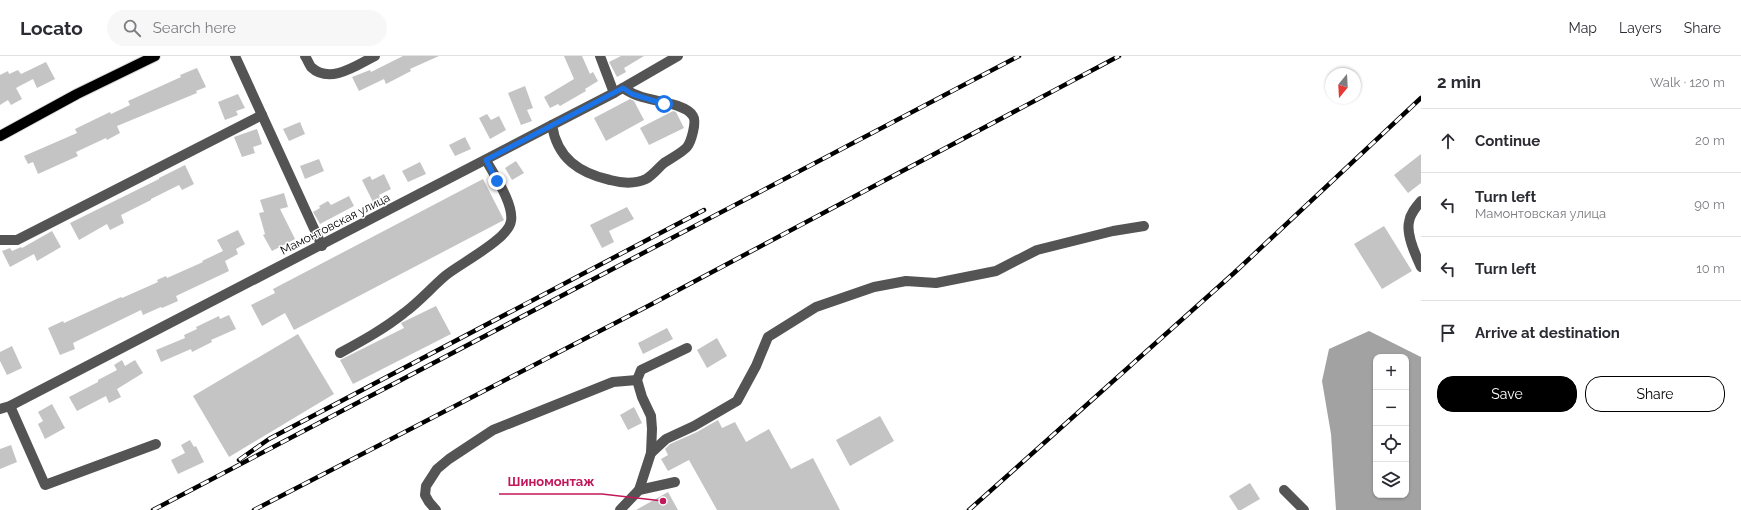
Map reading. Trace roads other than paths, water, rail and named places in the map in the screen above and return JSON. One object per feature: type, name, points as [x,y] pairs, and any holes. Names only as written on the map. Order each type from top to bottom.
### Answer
[{"type":"main road","points":[[0,136],[77,94],[155,56]]},
{"type":"street","points":[[235,56],[322,246]]},
{"type":"street","points":[[305,56],[311,67],[326,75],[343,72],[375,56]]},
{"type":"street","points":[[552,125],[554,137],[558,146],[572,163],[583,172],[616,182],[633,183],[646,179],[656,172],[662,164],[687,148],[695,125],[694,116],[688,110],[678,106],[619,90],[600,56]]},
{"type":"street","name":"Мамонтовская улица","points":[[0,409],[10,406],[322,246],[619,90],[678,56]]},
{"type":"street","points":[[0,240],[16,240],[262,115]]},
{"type":"street","points":[[340,353],[373,335],[404,313],[445,276],[505,233],[511,221],[510,209],[506,197],[486,160]]},
{"type":"street","points":[[1421,201],[1414,210],[1408,223],[1412,248],[1421,267]]},
{"type":"street","points":[[650,453],[666,439],[694,426],[737,401],[756,366],[768,338],[816,307],[874,287],[906,280],[936,284],[996,271],[1037,250],[1113,231],[1144,226]]},
{"type":"street","points":[[620,510],[640,490],[650,453],[652,429],[651,416],[642,397],[637,380],[641,370],[686,348]]},
{"type":"street","points":[[436,510],[428,502],[425,495],[426,486],[437,469],[449,459],[493,430],[613,382],[637,380]]},
{"type":"street","points":[[10,406],[45,485],[156,444]]},
{"type":"street","points":[[640,490],[675,482]]},
{"type":"street","points":[[1284,490],[1304,510]]},
{"type":"railway","points":[[153,510],[1019,56]]},
{"type":"railway","points":[[254,510],[650,305],[1119,56]]},
{"type":"railway","points":[[969,510],[1234,273],[1421,98]]},
{"type":"railway","points":[[239,460],[269,439],[704,210]]},
{"type":"place","name":"Шиномонтаж","points":[[663,501]]}]
